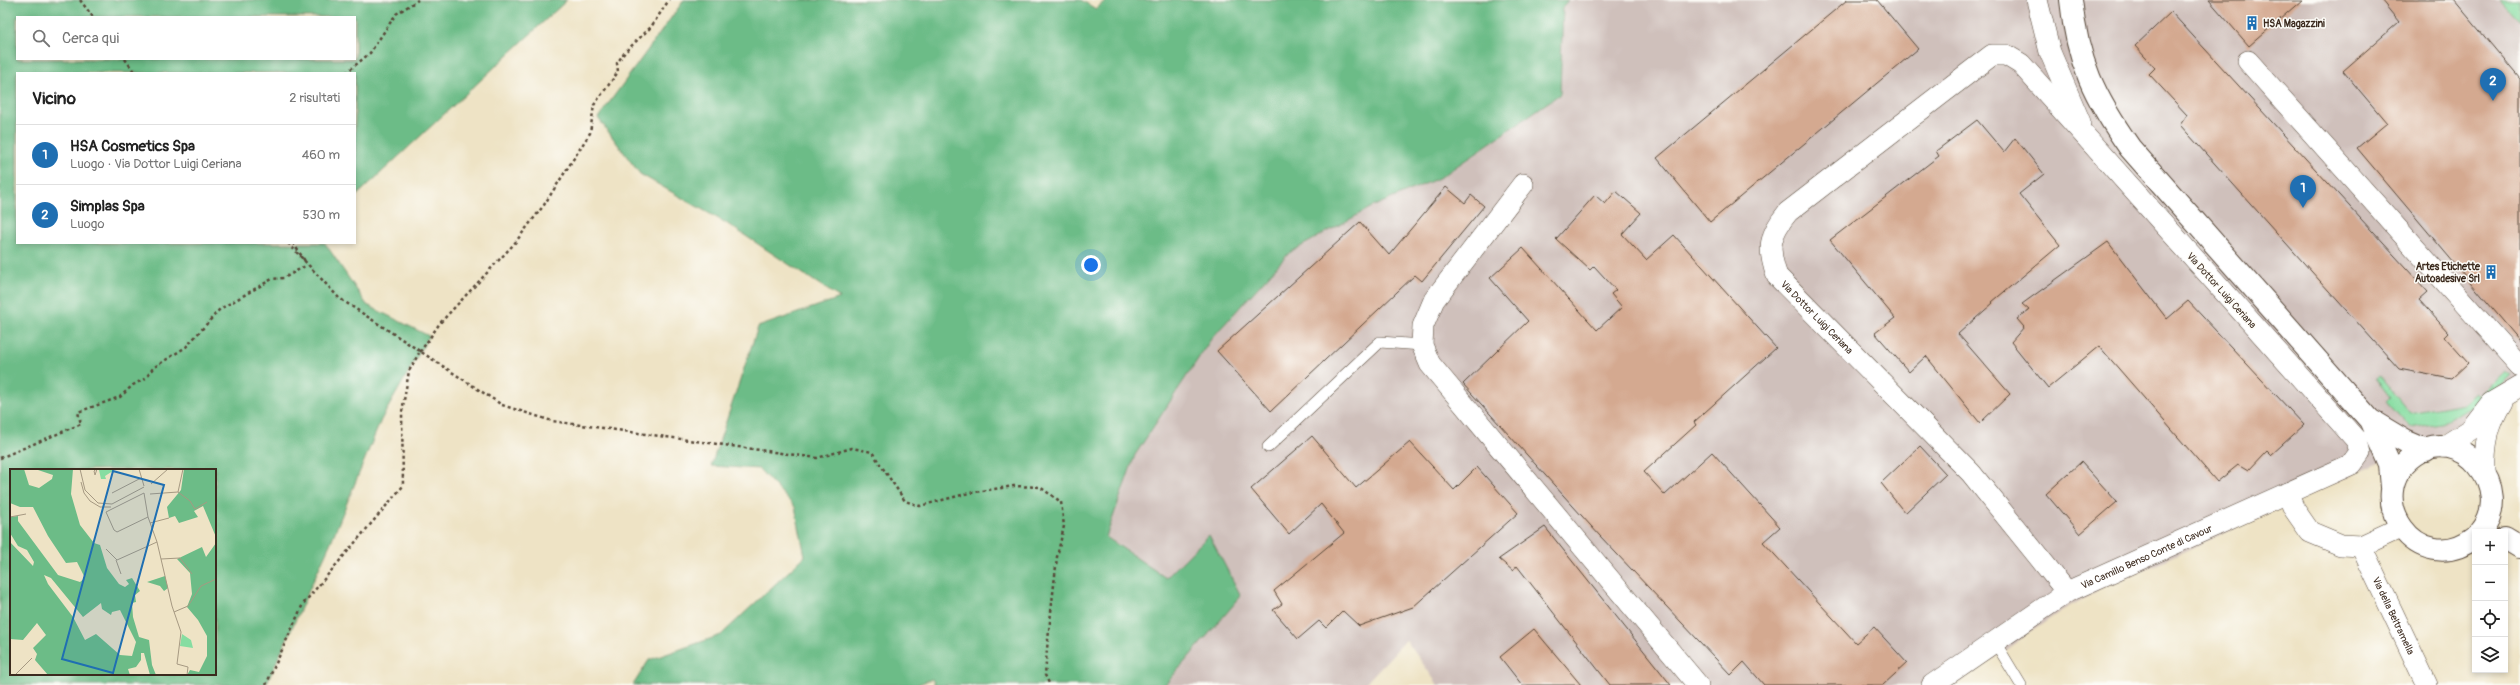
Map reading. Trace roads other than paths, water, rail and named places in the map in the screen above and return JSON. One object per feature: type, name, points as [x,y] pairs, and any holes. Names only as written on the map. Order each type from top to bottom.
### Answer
[{"type":"main road","points":[[2071,0],[2081,60],[2103,109],[2130,148],[2370,420],[2390,465],[2393,513],[2400,528],[2413,540],[2427,548],[2445,550],[2456,548],[2472,539]]},
{"type":"main road","points":[[2370,420],[2411,444],[2470,456],[2485,472],[2492,488],[2491,513],[2485,529]]},
{"type":"main road","points":[[2392,487],[2399,471],[2414,455],[2435,448]]},
{"type":"main road","points":[[2508,540],[2520,547]]},
{"type":"street","name":"Via Dottor Luigi Ceriana","points":[[2037,0],[2050,52],[2087,139]]},
{"type":"street","name":"Via Dottor Luigi Ceriana","points":[[2067,592],[1971,473],[1777,276],[1772,262],[1770,242],[1776,226],[1788,212],[1992,55],[2006,55],[2021,64],[2356,441]]},
{"type":"street","points":[[2248,61],[2520,366]]},
{"type":"street","points":[[1524,184],[1434,300],[1423,326],[1422,345],[1430,364],[1698,685]]},
{"type":"street","points":[[2435,448],[2470,430],[2491,403],[2513,390]]},
{"type":"street","points":[[2485,472],[2486,438],[2492,418],[2513,390]]},
{"type":"street","name":"Via Camillo Benso Conte di Cavour","points":[[1932,685],[2067,592],[2352,464],[2360,453],[2356,441]]},
{"type":"street","points":[[2287,493],[2294,509],[2310,532],[2341,545],[2361,546],[2400,528]]},
{"type":"street","name":"Via della Beltramella","points":[[2361,546],[2427,685]]},
{"type":"lane","points":[[1268,447],[1380,342],[1422,345]]},
{"type":"lane","points":[[1995,642],[2021,685]]},
{"type":"place","name":"HSA Magazzini","points":[[2252,23]]},
{"type":"place","name":"Simplas Spa","points":[[2493,101]]},
{"type":"place","name":"HSA Cosmetics Spa","points":[[2303,208]]},
{"type":"place","name":"Artes Etichette Autoadesive Srl","points":[[2491,272]]}]
